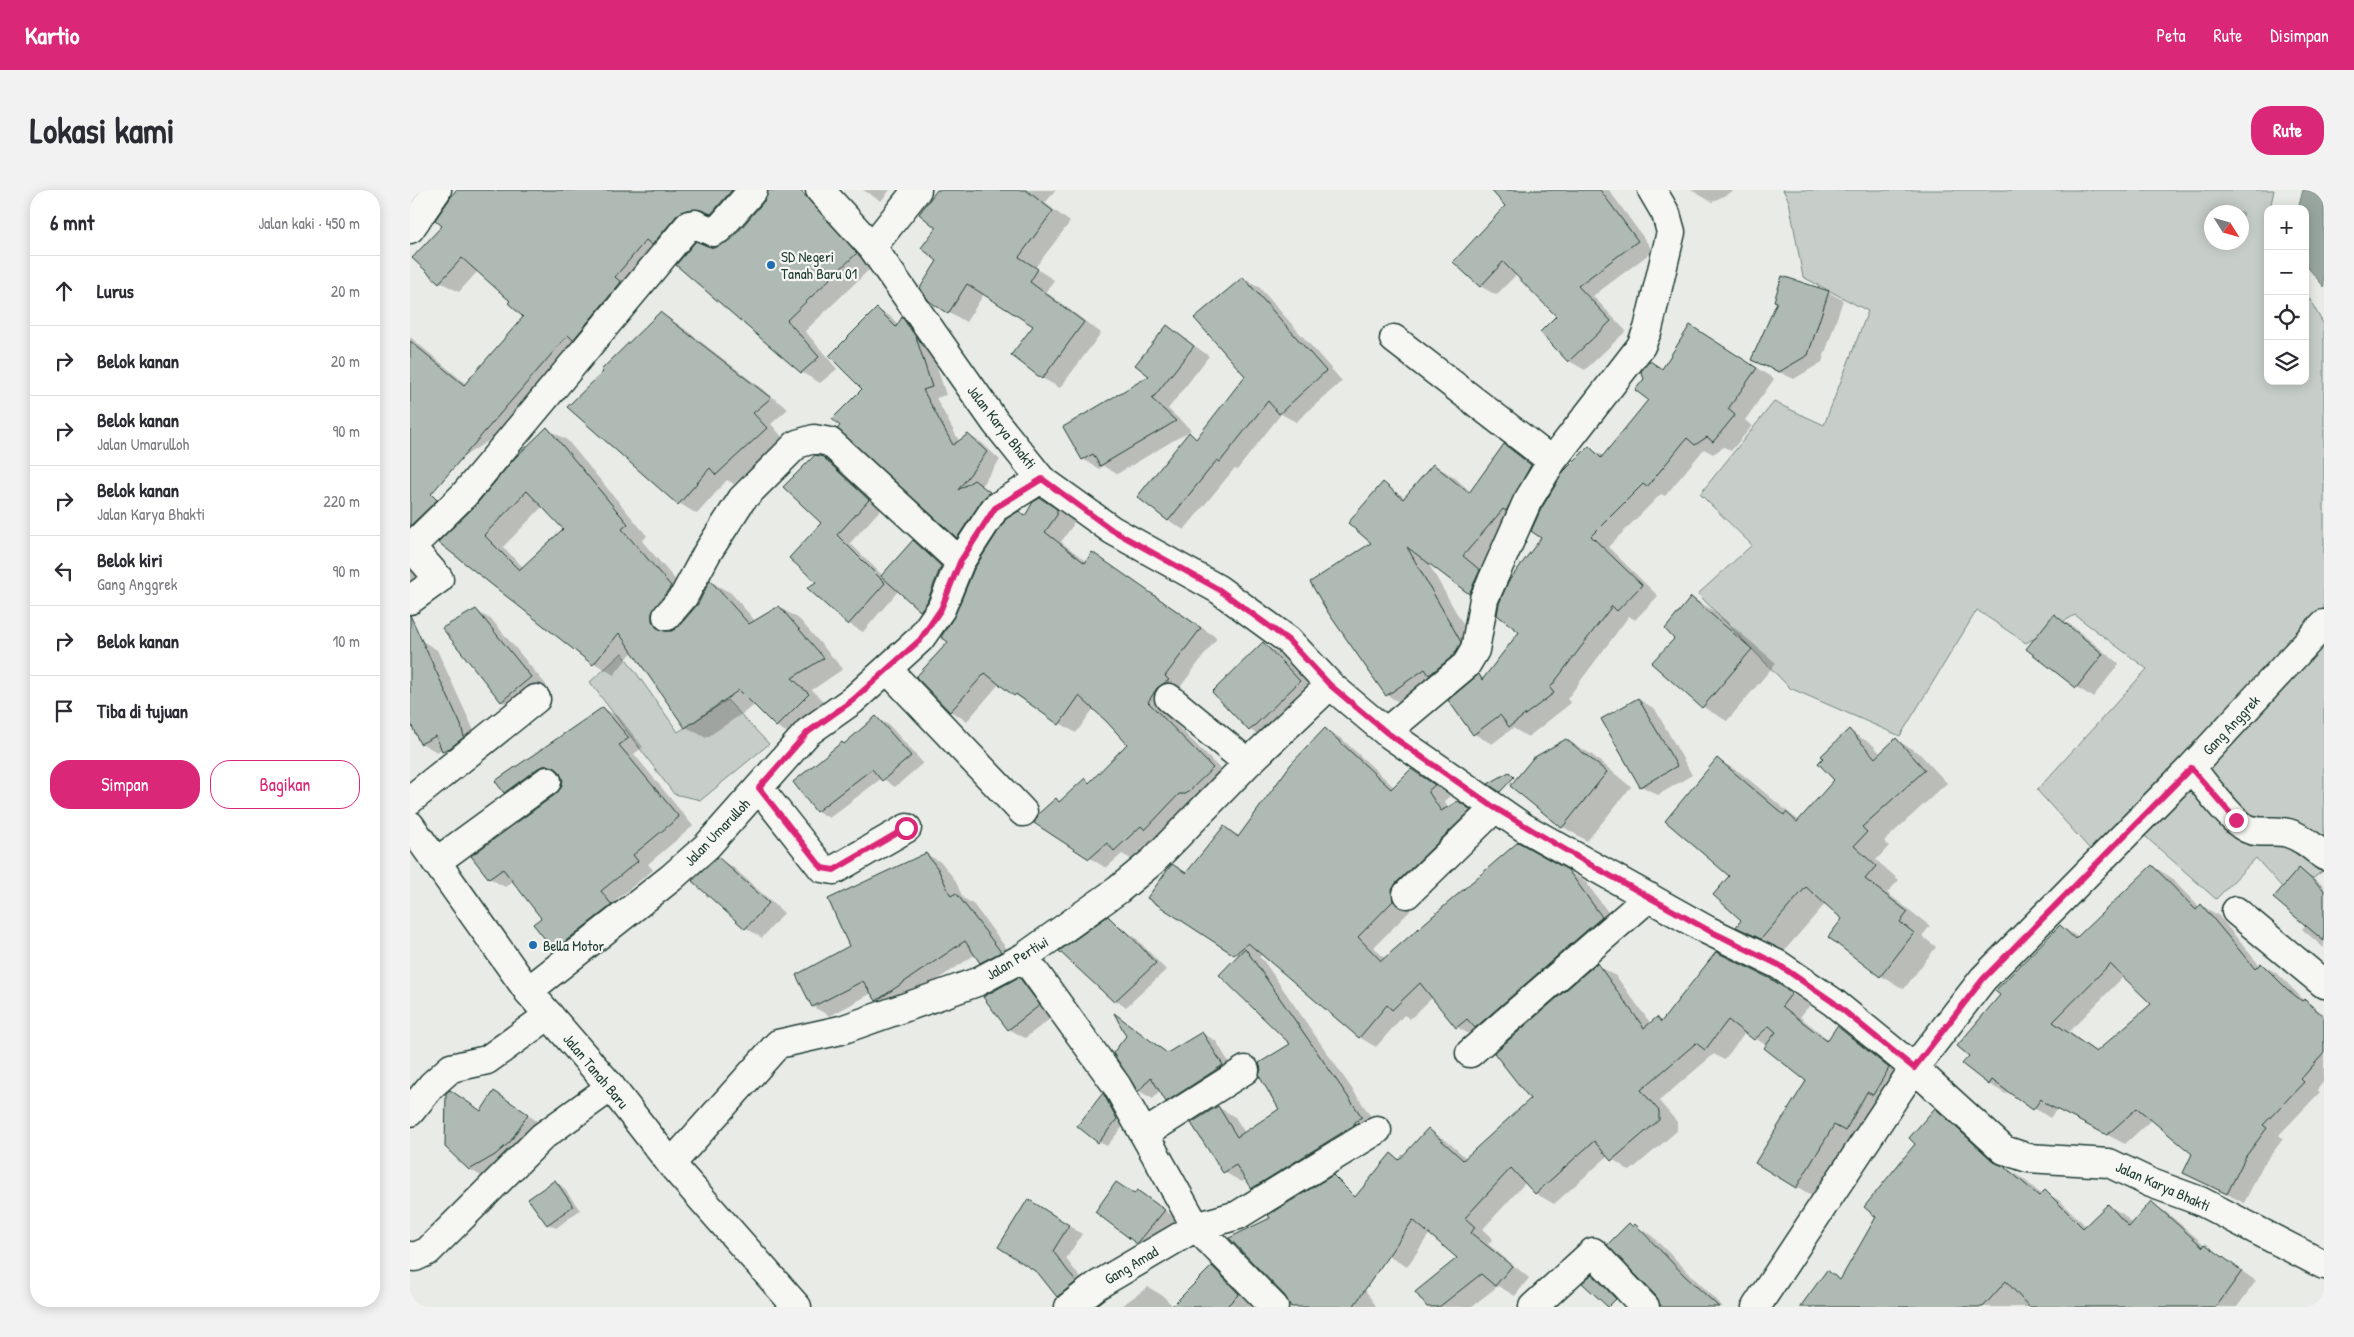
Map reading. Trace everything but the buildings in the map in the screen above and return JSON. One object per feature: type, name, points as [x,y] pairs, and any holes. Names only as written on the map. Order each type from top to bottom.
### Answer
[{"type":"street","points":[[410,229],[437,190]]},
{"type":"street","points":[[410,600],[439,579],[411,547],[464,496],[690,225],[695,224],[713,232],[719,229],[753,190]]},
{"type":"street","name":"Jalan Karya Bhakti","points":[[820,190],[872,247],[991,416],[1042,479],[1112,530],[1218,589],[1288,640],[1330,685],[1386,732],[1523,826],[1649,898],[1779,965],[1833,1002],[1914,1068],[2004,1150],[2028,1158],[2109,1163],[2151,1183],[2200,1201],[2324,1266]]},
{"type":"street","points":[[872,247],[917,190]]},
{"type":"street","points":[[1386,732],[1466,665],[1475,650],[1484,599],[1527,502],[1552,461],[1641,346],[1648,329],[1671,232],[1666,214],[1652,190]]},
{"type":"street","points":[[1394,339],[1552,461]]},
{"type":"street","points":[[667,616],[684,596],[706,554],[742,499],[797,444],[814,439],[830,442],[960,562]]},
{"type":"street","name":"Jalan Umarulloh","points":[[528,991],[671,878],[707,846],[808,732],[853,700],[920,640],[941,609],[960,562],[995,508],[1042,479]]},
{"type":"street","name":"Gang Anggrek","points":[[1756,1307],[1914,1068],[1983,979],[2191,768],[2324,624]]},
{"type":"street","points":[[888,670],[1023,812]]},
{"type":"street","name":"Jalan Pertiwi","points":[[671,1164],[778,1044],[841,1030],[977,982],[1024,957],[1118,890],[1153,861],[1248,763],[1330,685]]},
{"type":"street","points":[[1169,698],[1248,763]]},
{"type":"street","points":[[410,800],[536,700]]},
{"type":"street","points":[[2191,768],[2245,828],[2255,831],[2287,832],[2299,837],[2324,856]]},
{"type":"street","points":[[436,862],[547,781]]},
{"type":"street","points":[[759,788],[822,868],[834,870],[906,828]]},
{"type":"street","points":[[1407,894],[1495,808]]},
{"type":"street","name":"Jalan Tanah Baru","points":[[410,825],[528,991],[541,1021],[600,1095],[671,1164],[797,1307]]},
{"type":"street","points":[[1470,1053],[1649,898]]},
{"type":"street","points":[[2236,911],[2324,984]]},
{"type":"street","points":[[1024,957],[1117,1086],[1196,1227],[1274,1307]]},
{"type":"street","points":[[410,1112],[432,1085],[451,1068],[487,1060],[541,1021]]},
{"type":"street","points":[[1144,1134],[1245,1070]]},
{"type":"street","points":[[410,1256],[415,1257],[428,1251],[543,1136],[600,1095]]},
{"type":"street","name":"Gang Amad","points":[[1069,1307],[1096,1286],[1196,1227],[1238,1215],[1377,1130]]},
{"type":"street","points":[[1533,1307],[1593,1252],[1645,1307]]},
{"type":"shaded area","points":[[1783,190],[2274,190],[2271,205],[2264,205],[2264,385],[2309,385],[2309,298],[2324,325],[2324,870],[2290,896],[2256,858],[2216,899],[2138,830],[2104,865],[2037,790],[2147,669],[2075,615],[2026,643],[1977,610],[1900,736],[1790,688],[1698,594],[1752,545],[1700,494],[1774,402],[1824,425],[1868,311],[1803,277],[1789,201]]},
{"type":"shaded area","points":[[2303,190],[2324,190],[2324,287],[2309,269],[2309,205],[2299,205]]},
{"type":"shaded area","points":[[622,653],[678,732],[727,700],[769,744],[701,800],[674,794],[590,682]]},
{"type":"place","name":"SD Negeri Tanah Baru 01","points":[[771,265]]},
{"type":"place","name":"Bella Motor","points":[[533,945]]},
{"type":"route","points":[[906,828],[834,870],[822,868],[759,788],[808,732],[853,700],[920,640],[941,609],[960,562],[995,508],[1014,494],[1042,479],[1112,530],[1218,589],[1288,640],[1330,685],[1386,732],[1495,808],[1591,865],[1708,930],[1779,965],[1833,1002],[1914,1068],[1983,979],[2191,768],[2236,820]]}]
